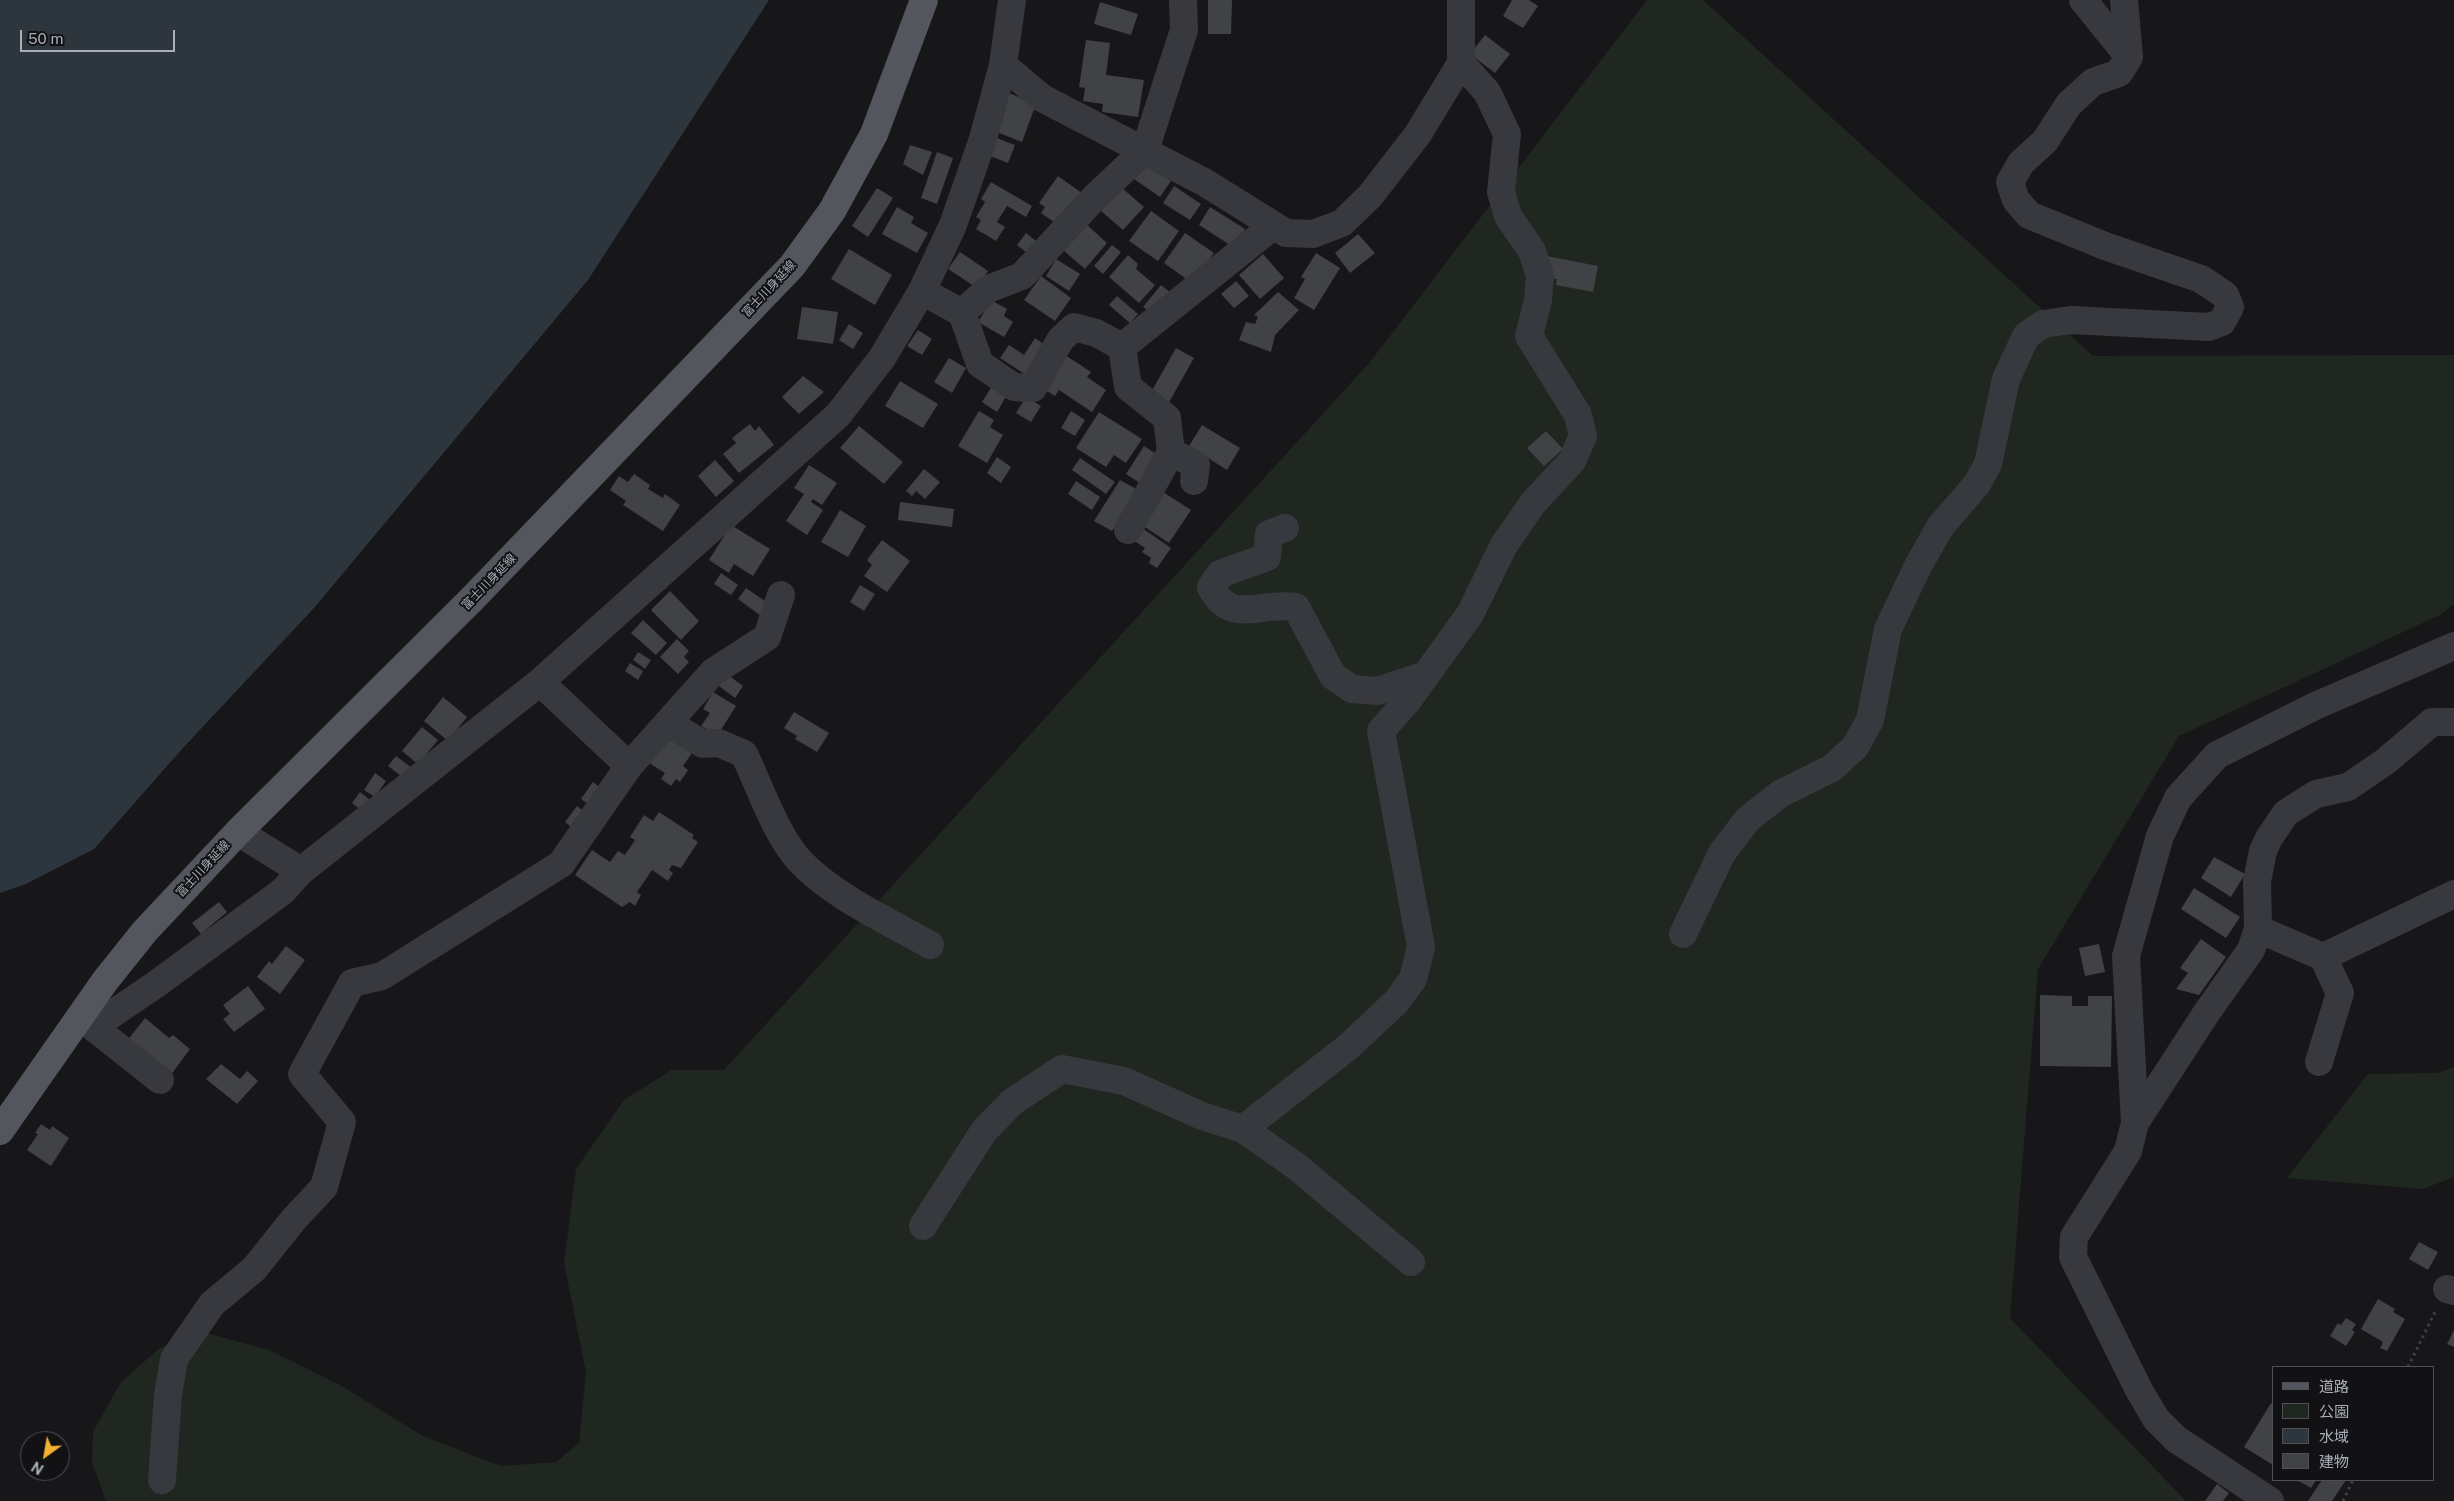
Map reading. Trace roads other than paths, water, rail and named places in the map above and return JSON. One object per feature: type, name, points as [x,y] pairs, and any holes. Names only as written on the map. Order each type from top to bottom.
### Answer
[{"type":"main road","name":"富士川身延線","points":[[0,1131],[105,981],[145,931],[238,832],[472,599],[792,266],[832,211],[874,134],[924,0]]},
{"type":"street","points":[[160,1080],[93,1027],[155,985],[283,892],[301,871],[540,682],[838,414],[882,358],[922,291],[952,225],[983,139],[1003,65],[1012,0]]},
{"type":"street","points":[[962,312],[988,288],[1022,276],[1094,198],[1145,150],[1184,30],[1183,0]]},
{"type":"street","points":[[2083,0],[2129,57]]},
{"type":"street","points":[[1683,934],[1722,853],[1748,819],[1780,794],[1832,768],[1855,747],[1870,720],[1888,629],[1918,566],[1940,527],[1977,484],[1988,464],[2006,380],[2026,336],[2043,324],[2071,320],[2209,327],[2222,322],[2230,307],[2225,295],[2201,278],[2105,246],[2028,215],[2016,200],[2010,182],[2021,163],[2045,141],[2070,104],[2093,82],[2119,73],[2129,57],[2124,0]]},
{"type":"street","points":[[1003,65],[1042,98],[1204,182],[1286,234],[1313,234],[1342,223],[1370,196],[1418,134],[1460,63],[1459,1]]},
{"type":"street","points":[[1243,1129],[1348,1047],[1396,1002],[1413,979],[1421,947],[1381,731],[1408,700],[1470,614],[1504,545],[1533,503],[1572,461],[1583,436],[1578,415],[1529,336],[1538,300],[1540,276],[1532,252],[1508,216],[1501,192],[1507,134],[1487,92],[1460,63]]},
{"type":"street","points":[[1122,347],[1273,226]]},
{"type":"street","points":[[922,291],[962,312],[980,364],[1014,387],[1033,388],[1061,340],[1074,327],[1096,332],[1122,347]]},
{"type":"street","points":[[1122,347],[1128,387],[1167,418],[1171,452],[1128,530]]},
{"type":"street","points":[[1171,452],[1196,465],[1194,480]]},
{"type":"street","points":[[1285,528],[1269,534],[1267,557],[1220,574],[1210,587],[1216,598],[1226,605],[1241,610],[1281,604],[1296,606],[1333,676],[1352,688],[1377,691],[1426,675]]},
{"type":"street","points":[[162,1480],[168,1395],[174,1358],[212,1304],[254,1269],[324,1187],[342,1122],[302,1074],[352,984],[382,976],[561,864],[629,766],[713,672],[767,637],[781,594]]},
{"type":"street","points":[[2270,1501],[2176,1439],[2156,1419],[2139,1390],[2073,1257],[2074,1237],[2081,1222],[2128,1150],[2135,1123],[2126,956],[2160,836],[2178,798],[2217,754],[2315,706],[2454,646]]},
{"type":"street","points":[[540,682],[629,766]]},
{"type":"street","points":[[2135,1123],[2177,1062],[2207,1012],[2251,950],[2258,929],[2257,881],[2263,851],[2286,813],[2316,794],[2348,787],[2386,761],[2432,722],[2454,722]]},
{"type":"street","points":[[668,723],[703,744],[719,743],[744,754],[782,836],[799,860],[832,888],[930,945]]},
{"type":"street","points":[[238,832],[301,871]]},
{"type":"street","points":[[2323,957],[2454,894]]},
{"type":"street","points":[[2258,929],[2323,957],[2340,993],[2319,1062]]},
{"type":"street","points":[[923,1226],[984,1131],[1012,1102],[1062,1070],[1124,1080],[1202,1116],[1243,1129],[1296,1166],[1411,1262]]},
{"type":"water","points":[[0,0],[769,0],[588,280],[314,608],[182,749],[94,849],[26,884],[0,893]]}]
